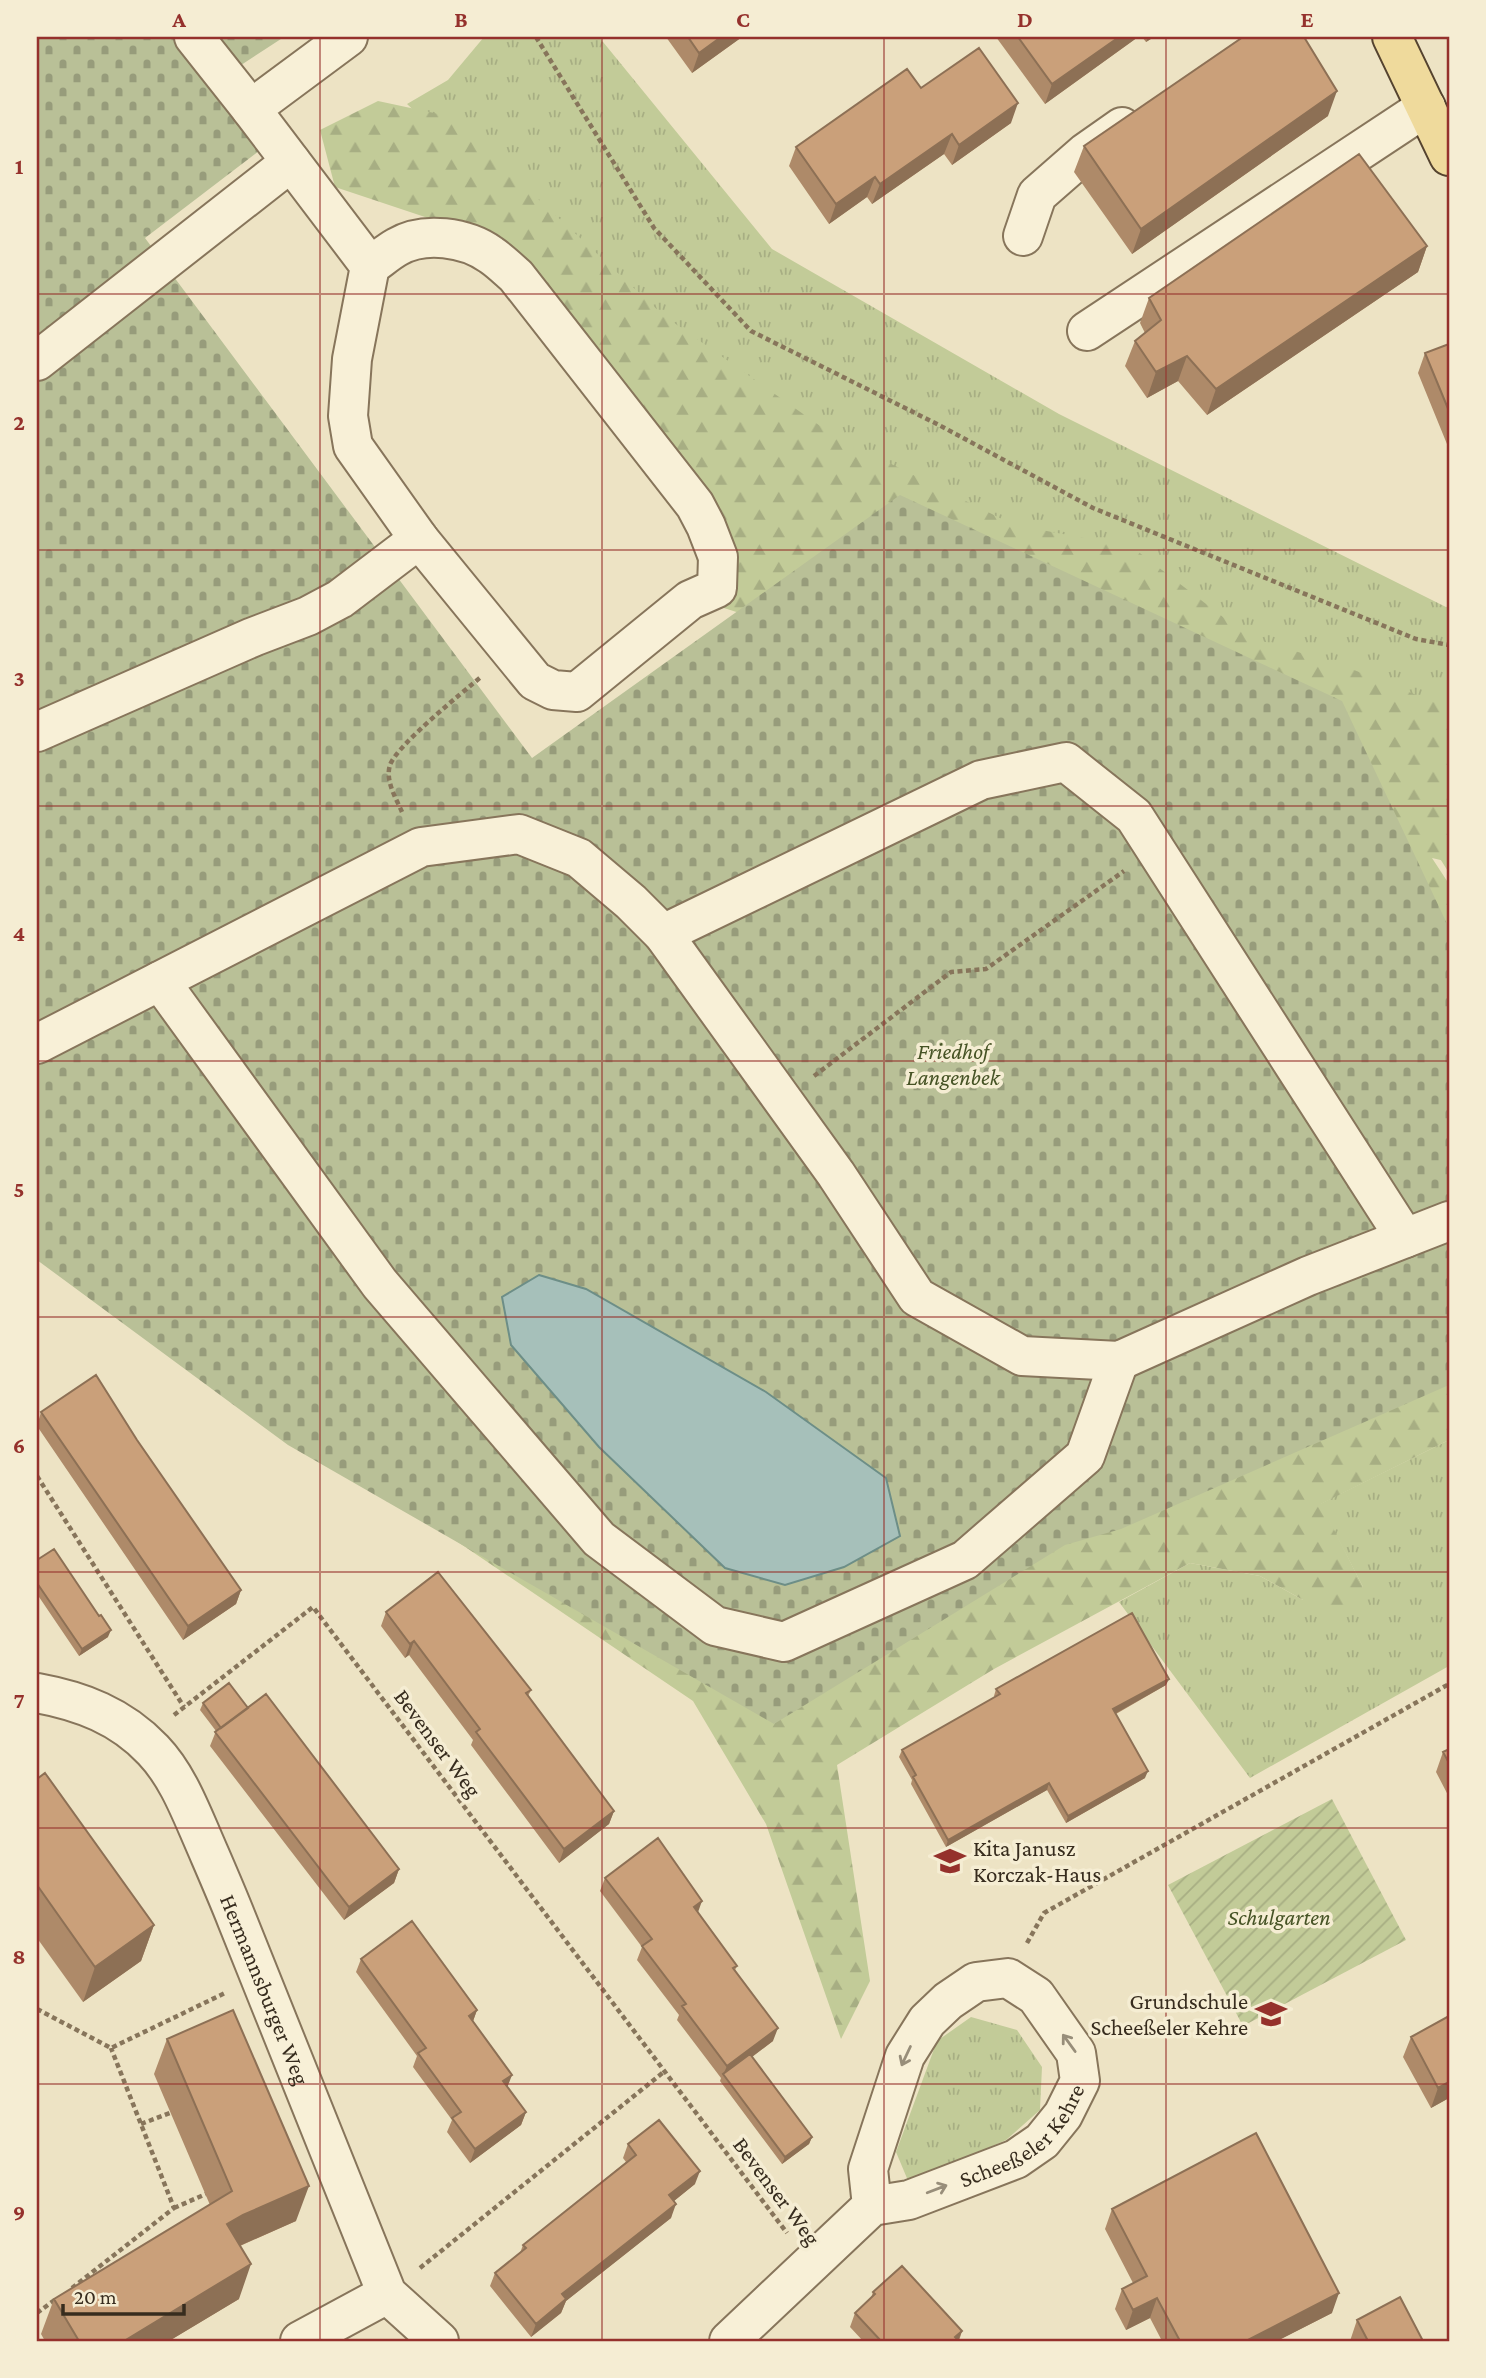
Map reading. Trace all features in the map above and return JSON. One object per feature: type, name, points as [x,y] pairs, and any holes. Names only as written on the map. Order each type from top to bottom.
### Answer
[{"type":"main road","points":[[1392,37],[1449,156]]},
{"type":"street","points":[[194,37],[370,266]]},
{"type":"street","points":[[250,109],[348,37]]},
{"type":"street","points":[[1023,236],[1037,195],[1085,153],[1152,106]]},
{"type":"street","points":[[1087,331],[1426,107]]},
{"type":"street","points":[[37,362],[291,162]]},
{"type":"street","points":[[440,238],[466,243],[489,254],[516,276],[695,505],[706,526],[718,557],[717,588],[690,600],[577,692],[553,690],[535,681],[419,539],[353,446],[348,416],[352,359],[370,266],[398,247],[415,240],[440,238]]},
{"type":"street","points":[[37,732],[307,616],[340,599],[419,539]]},
{"type":"street","points":[[663,934],[981,780],[1066,762],[1135,816],[1405,1238]]},
{"type":"street","points":[[37,1044],[421,847],[519,834],[579,858],[631,902],[663,934],[836,1174],[917,1297],[1022,1356],[1119,1361],[1308,1276],[1449,1221]]},
{"type":"street","points":[[160,981],[380,1284],[581,1519],[599,1539],[715,1626],[784,1642],[965,1560],[1086,1456],[1119,1361]]},
{"type":"street","name":"Hermannsburger Weg","points":[[37,1693],[69,1699],[121,1722],[143,1739],[164,1763],[186,1801],[260,1976],[387,2294],[439,2341]]},
{"type":"street","points":[[729,2341],[872,2206],[868,2169],[905,2056],[927,2021],[948,2001],[976,1982],[1008,1978]]},
{"type":"street","name":"Scheeßeler Kehre","points":[[872,2206],[909,2200],[1016,2159],[1042,2141],[1063,2116],[1080,2081],[1076,2053],[1036,1996],[1008,1978]]},
{"type":"street","points":[[300,2341],[387,2294]]},
{"type":"path","points":[[536,37],[654,228],[751,331],[939,425],[1093,508],[1416,639],[1449,645]]},
{"type":"path","points":[[421,847],[390,785],[390,765],[403,747],[448,704],[512,652]]},
{"type":"path","points":[[782,1100],[951,972],[986,969],[1156,848]]},
{"type":"path","points":[[37,1476],[184,1707]]},
{"type":"path","name":"Bevenser Weg","points":[[143,1739],[313,1607],[810,2264]]},
{"type":"path","points":[[1008,1978],[1044,1913],[1449,1684]]},
{"type":"path","points":[[111,2048],[260,1976]]},
{"type":"path","points":[[37,2009],[111,2048],[174,2208]]},
{"type":"path","points":[[387,2294],[665,2071]]},
{"type":"path","points":[[141,2124],[170,2113]]},
{"type":"path","points":[[37,2313],[174,2208],[206,2194]]},
{"type":"path","points":[[71,2289],[78,2299]]},
{"type":"green space","name":"Friedhof Langenbek","points":[[37,37],[284,37],[209,86],[259,151],[145,238],[532,758],[900,495],[1342,701],[1449,928],[1449,1385],[1121,1529],[1065,1545],[774,1724],[288,1445],[37,1260]]},
{"type":"green space","points":[[484,37],[599,37],[772,249],[1059,414],[1446,607],[1449,606],[1449,873],[1342,701],[685,369],[407,104],[448,80]]},
{"type":"green space","points":[[378,101],[462,119],[522,184],[663,315],[833,435],[1014,525],[1132,547],[1249,637],[1344,666],[1449,708],[1449,862],[1432,858],[1449,884],[1449,1083],[796,631],[705,602],[686,507],[600,366],[437,221],[335,187],[320,130]]},
{"type":"green space","points":[[1449,1357],[1449,1440],[1321,1504],[1363,1587],[1338,1612],[1303,1600],[1260,1576],[1190,1563],[994,1669],[837,1765],[870,1981],[841,2039],[766,1824],[693,1701],[384,1492]]},
{"type":"green space","points":[[1449,1440],[1449,1666],[1250,1778],[1119,1602],[1190,1563],[1260,1576],[1303,1600],[1363,1587],[1320,1504]]},
{"type":"green space","name":"Schulgarten","points":[[1332,1799],[1406,1940],[1243,2026],[1168,1885]]},
{"type":"green space","points":[[971,2017],[1017,2030],[1042,2067],[1040,2110],[1006,2140],[909,2183],[896,2152],[937,2041]]},
{"type":"water","points":[[539,1275],[586,1289],[766,1392],[886,1478],[900,1536],[844,1567],[785,1585],[725,1568],[599,1447],[511,1345],[502,1297]]},
{"type":"building","points":[[688,37],[721,37],[699,53]]},
{"type":"building","points":[[1018,37],[1119,37],[1052,84]]},
{"type":"building","points":[[1243,37],[1304,37],[1337,91],[1141,229],[1084,146]]},
{"type":"building","points":[[979,48],[1018,103],[959,145],[952,134],[880,184],[875,177],[836,204],[796,147],[907,69],[921,88]]},
{"type":"building","points":[[1359,154],[1427,246],[1216,389],[1187,356],[1156,372],[1135,341],[1161,320],[1149,298]]},
{"type":"building","points":[[1449,344],[1449,411],[1425,353]]},
{"type":"building","points":[[96,1375],[137,1440],[241,1590],[188,1626],[41,1412]]},
{"type":"building","points":[[54,1549],[111,1630],[82,1649],[37,1583],[37,1560]]},
{"type":"building","points":[[438,1572],[531,1690],[526,1693],[614,1811],[564,1849],[476,1732],[480,1729],[414,1641],[410,1644],[386,1612]]},
{"type":"building","points":[[1132,1613],[1169,1679],[1113,1709],[1148,1771],[1068,1816],[1049,1783],[948,1840],[913,1777],[916,1775],[902,1750],[1000,1694],[996,1689]]},
{"type":"building","points":[[229,1683],[248,1708],[221,1728],[203,1703]]},
{"type":"building","points":[[266,1694],[399,1869],[349,1907],[215,1732]]},
{"type":"building","points":[[1449,1749],[1449,1763],[1443,1752]]},
{"type":"building","points":[[45,1773],[154,1925],[95,1967],[37,1885],[37,1779]]},
{"type":"building","points":[[658,1838],[702,1901],[694,1907],[737,1966],[733,1968],[778,2028],[727,2066],[682,2006],[686,2004],[642,1946],[652,1939],[605,1878]]},
{"type":"building","points":[[412,1921],[477,2010],[469,2016],[512,2075],[503,2081],[526,2112],[475,2149],[452,2118],[461,2112],[418,2053],[426,2048],[361,1959]]},
{"type":"building","points":[[233,2010],[309,2186],[227,2224],[251,2264],[124,2341],[79,2341],[54,2299],[232,2191],[167,2039]]},
{"type":"building","points":[[1449,2016],[1449,2082],[1438,2088],[1411,2037]]},
{"type":"building","points":[[750,2054],[812,2137],[785,2157],[723,2074]]},
{"type":"building","points":[[659,2120],[700,2171],[669,2195],[676,2204],[562,2294],[566,2299],[536,2324],[495,2273],[526,2248],[523,2245],[636,2155],[628,2144]]},
{"type":"building","points":[[1256,2133],[1339,2293],[1246,2341],[1180,2341],[1157,2298],[1133,2310],[1122,2289],[1147,2276],[1112,2209]]},
{"type":"building","points":[[902,2266],[962,2331],[955,2337],[959,2341],[881,2341],[855,2313],[875,2294],[873,2292]]},
{"type":"building","points":[[1400,2297],[1423,2341],[1368,2341],[1357,2320]]},
{"type":"place","name":"Kita Janusz Korczak-Haus","points":[[950,1861]]},
{"type":"place","name":"Grundschule Scheeßeler Kehre","points":[[1271,2014]]}]
